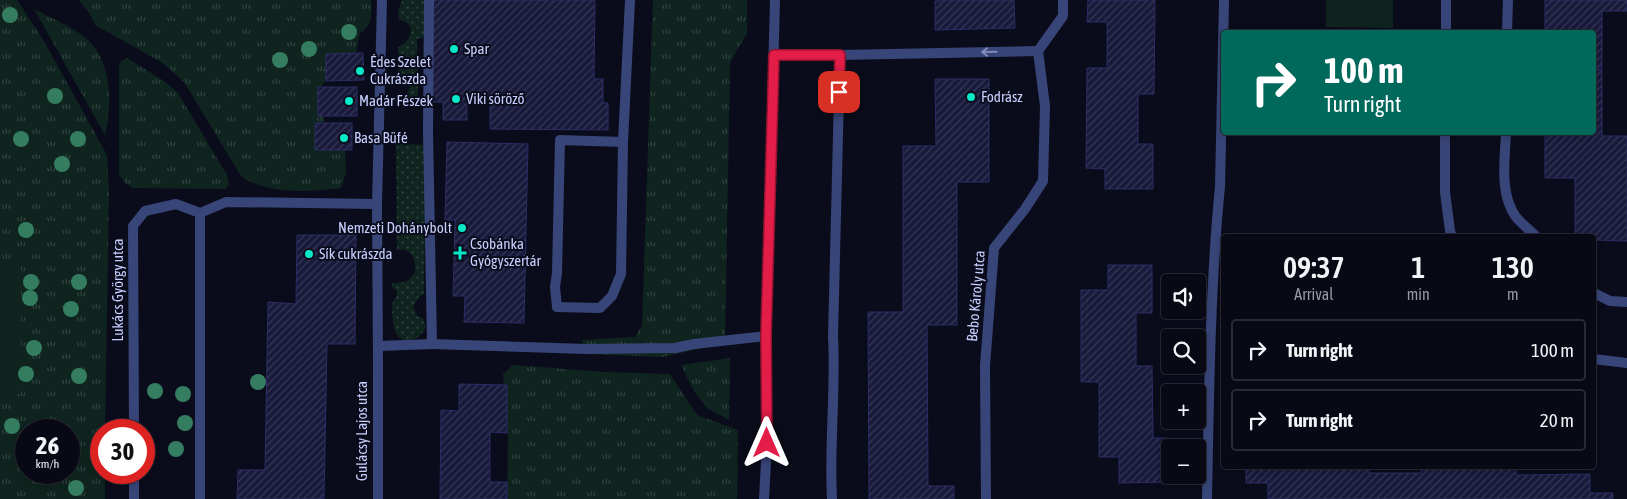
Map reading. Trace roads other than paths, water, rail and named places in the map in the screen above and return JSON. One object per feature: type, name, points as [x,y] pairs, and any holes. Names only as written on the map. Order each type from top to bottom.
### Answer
[{"type":"street","name":"Gulácsy Lajos utca","points":[[378,499],[379,346],[377,204],[382,0]]},
{"type":"street","points":[[429,0],[428,131],[432,344]]},
{"type":"street","points":[[623,142],[560,140],[556,307],[600,308],[612,296],[621,274],[623,142],[630,0]]},
{"type":"street","points":[[764,499],[767,443],[766,336],[775,0]]},
{"type":"street","points":[[774,55],[1038,52],[1063,16],[1063,0]]},
{"type":"street","points":[[1223,30],[1224,0]]},
{"type":"street","points":[[1446,0],[1446,30]]},
{"type":"street","points":[[1507,30],[1508,0]]},
{"type":"street","name":"Bebo Károly utca","points":[[986,499],[985,366],[994,248],[1025,209],[1043,180],[1045,106],[1038,52]]},
{"type":"street","points":[[832,499],[830,477],[840,55]]},
{"type":"street","points":[[1207,499],[1215,245],[1220,186],[1221,135]]},
{"type":"street","points":[[1446,135],[1445,192],[1451,234]]},
{"type":"street","points":[[1506,135],[1506,178],[1510,205],[1517,217],[1534,234]]},
{"type":"street","points":[[200,499],[200,213],[226,202],[377,204]]},
{"type":"street","name":"Lukács György utca","points":[[134,419],[133,226],[145,211],[176,204],[200,213]]},
{"type":"street","points":[[1596,294],[1610,301],[1627,302]]},
{"type":"street","points":[[379,346],[432,344],[674,348],[766,336]]},
{"type":"street","points":[[1596,359],[1627,363]]},
{"type":"street","points":[[134,484],[134,499]]},
{"type":"place","name":"Spar","points":[[454,49]]},
{"type":"place","name":"Édes Szelet Cukrászda","points":[[360,71]]},
{"type":"place","name":"Fodrász","points":[[971,97]]},
{"type":"place","name":"Viki söröző","points":[[456,99]]},
{"type":"place","name":"Madár Fészek","points":[[349,101]]},
{"type":"place","name":"Basa Büfé","points":[[344,138]]},
{"type":"place","name":"Nemzeti Dohánybolt","points":[[462,228]]},
{"type":"place","name":"Csobánka Gyógyszertár","points":[[460,253]]},
{"type":"place","name":"Sík cukrászda","points":[[309,254]]}]
